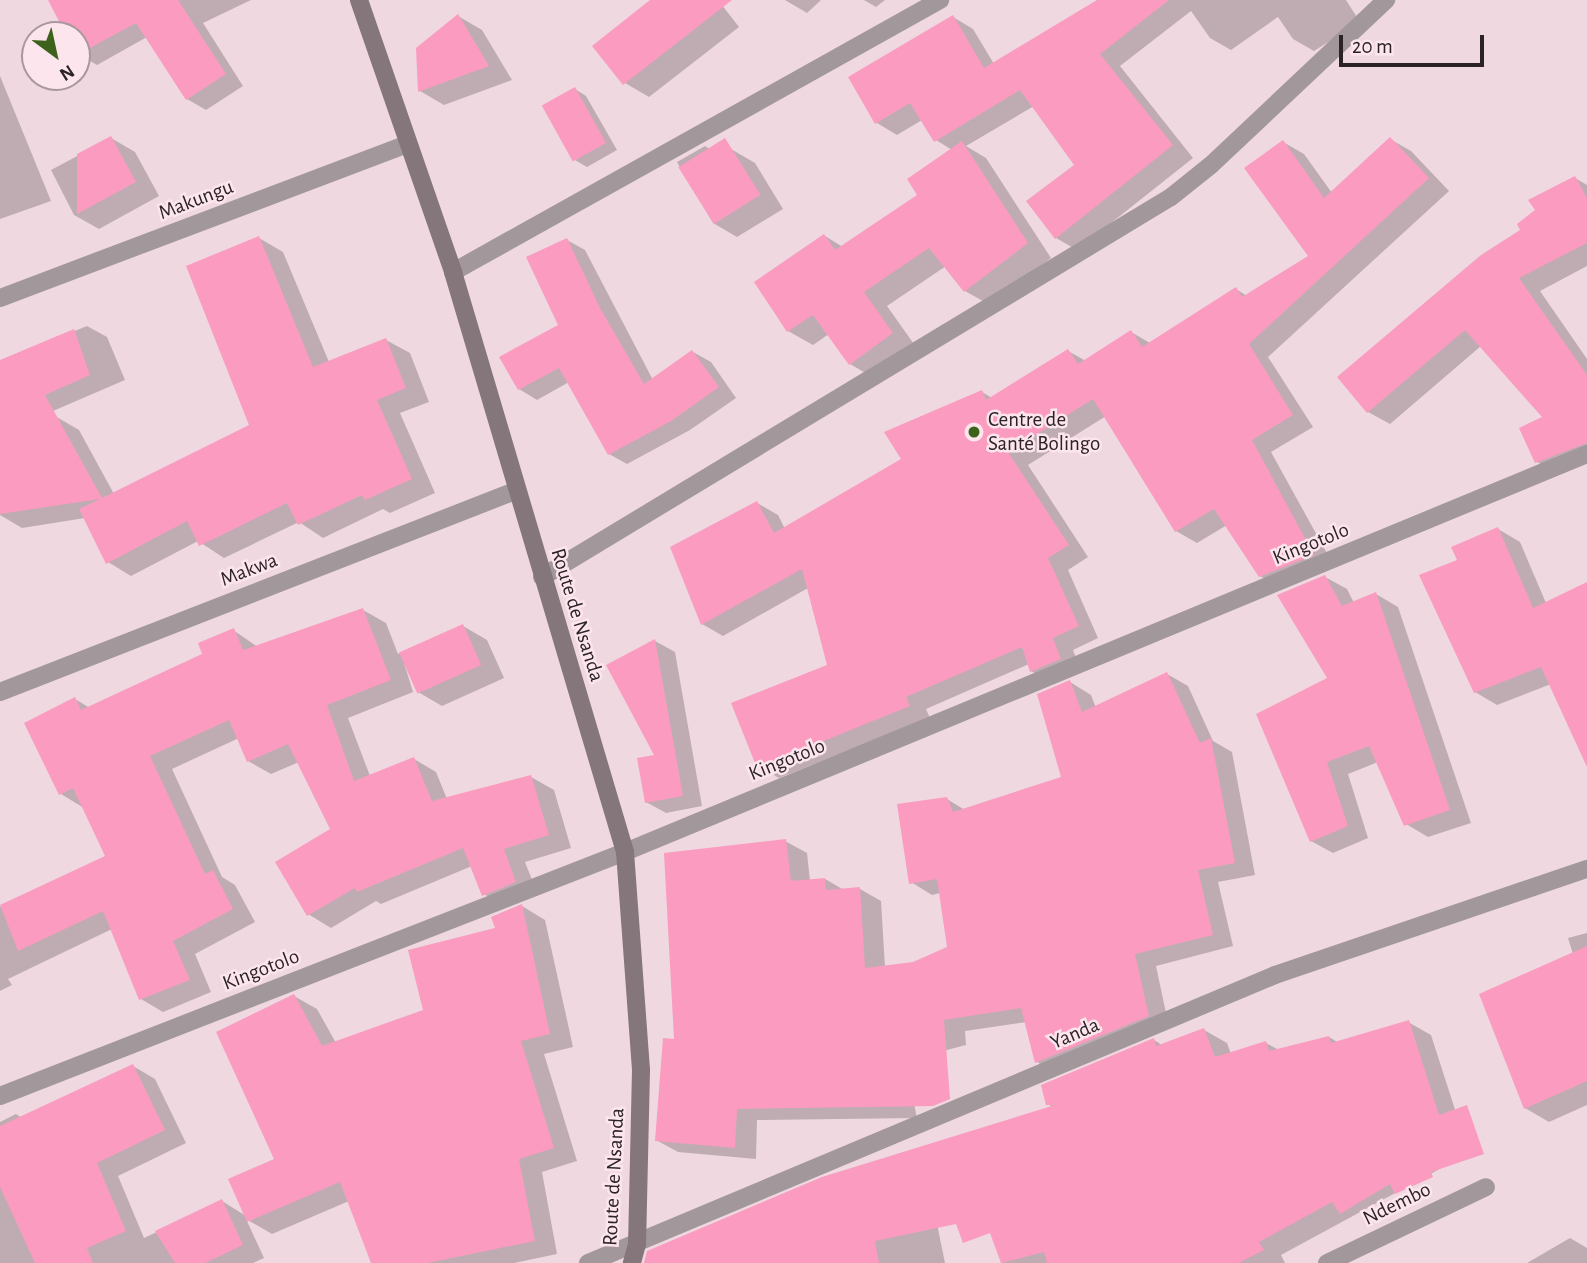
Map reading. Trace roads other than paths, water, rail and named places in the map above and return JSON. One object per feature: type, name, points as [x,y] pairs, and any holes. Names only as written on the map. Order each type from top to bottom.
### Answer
[{"type":"street","name":"Route de Nsanda","points":[[359,0],[453,272],[515,491],[625,852],[641,1070],[636,1244],[632,1263]]},
{"type":"street","points":[[453,272],[940,0]]},
{"type":"street","points":[[542,577],[1171,197],[1211,165],[1386,0]]},
{"type":"street","name":"Makungu","points":[[0,298],[408,144]]},
{"type":"street","name":"Kingotolo","points":[[0,1096],[625,852],[1587,454]]},
{"type":"street","name":"Makwa","points":[[0,692],[515,491]]},
{"type":"street","name":"Yanda","points":[[589,1263],[1275,975],[1587,869]]},
{"type":"street","name":"Ndembo","points":[[1327,1263],[1486,1187]]},
{"type":"place","name":"Centre de Santé Bolingo","points":[[974,432]]}]
